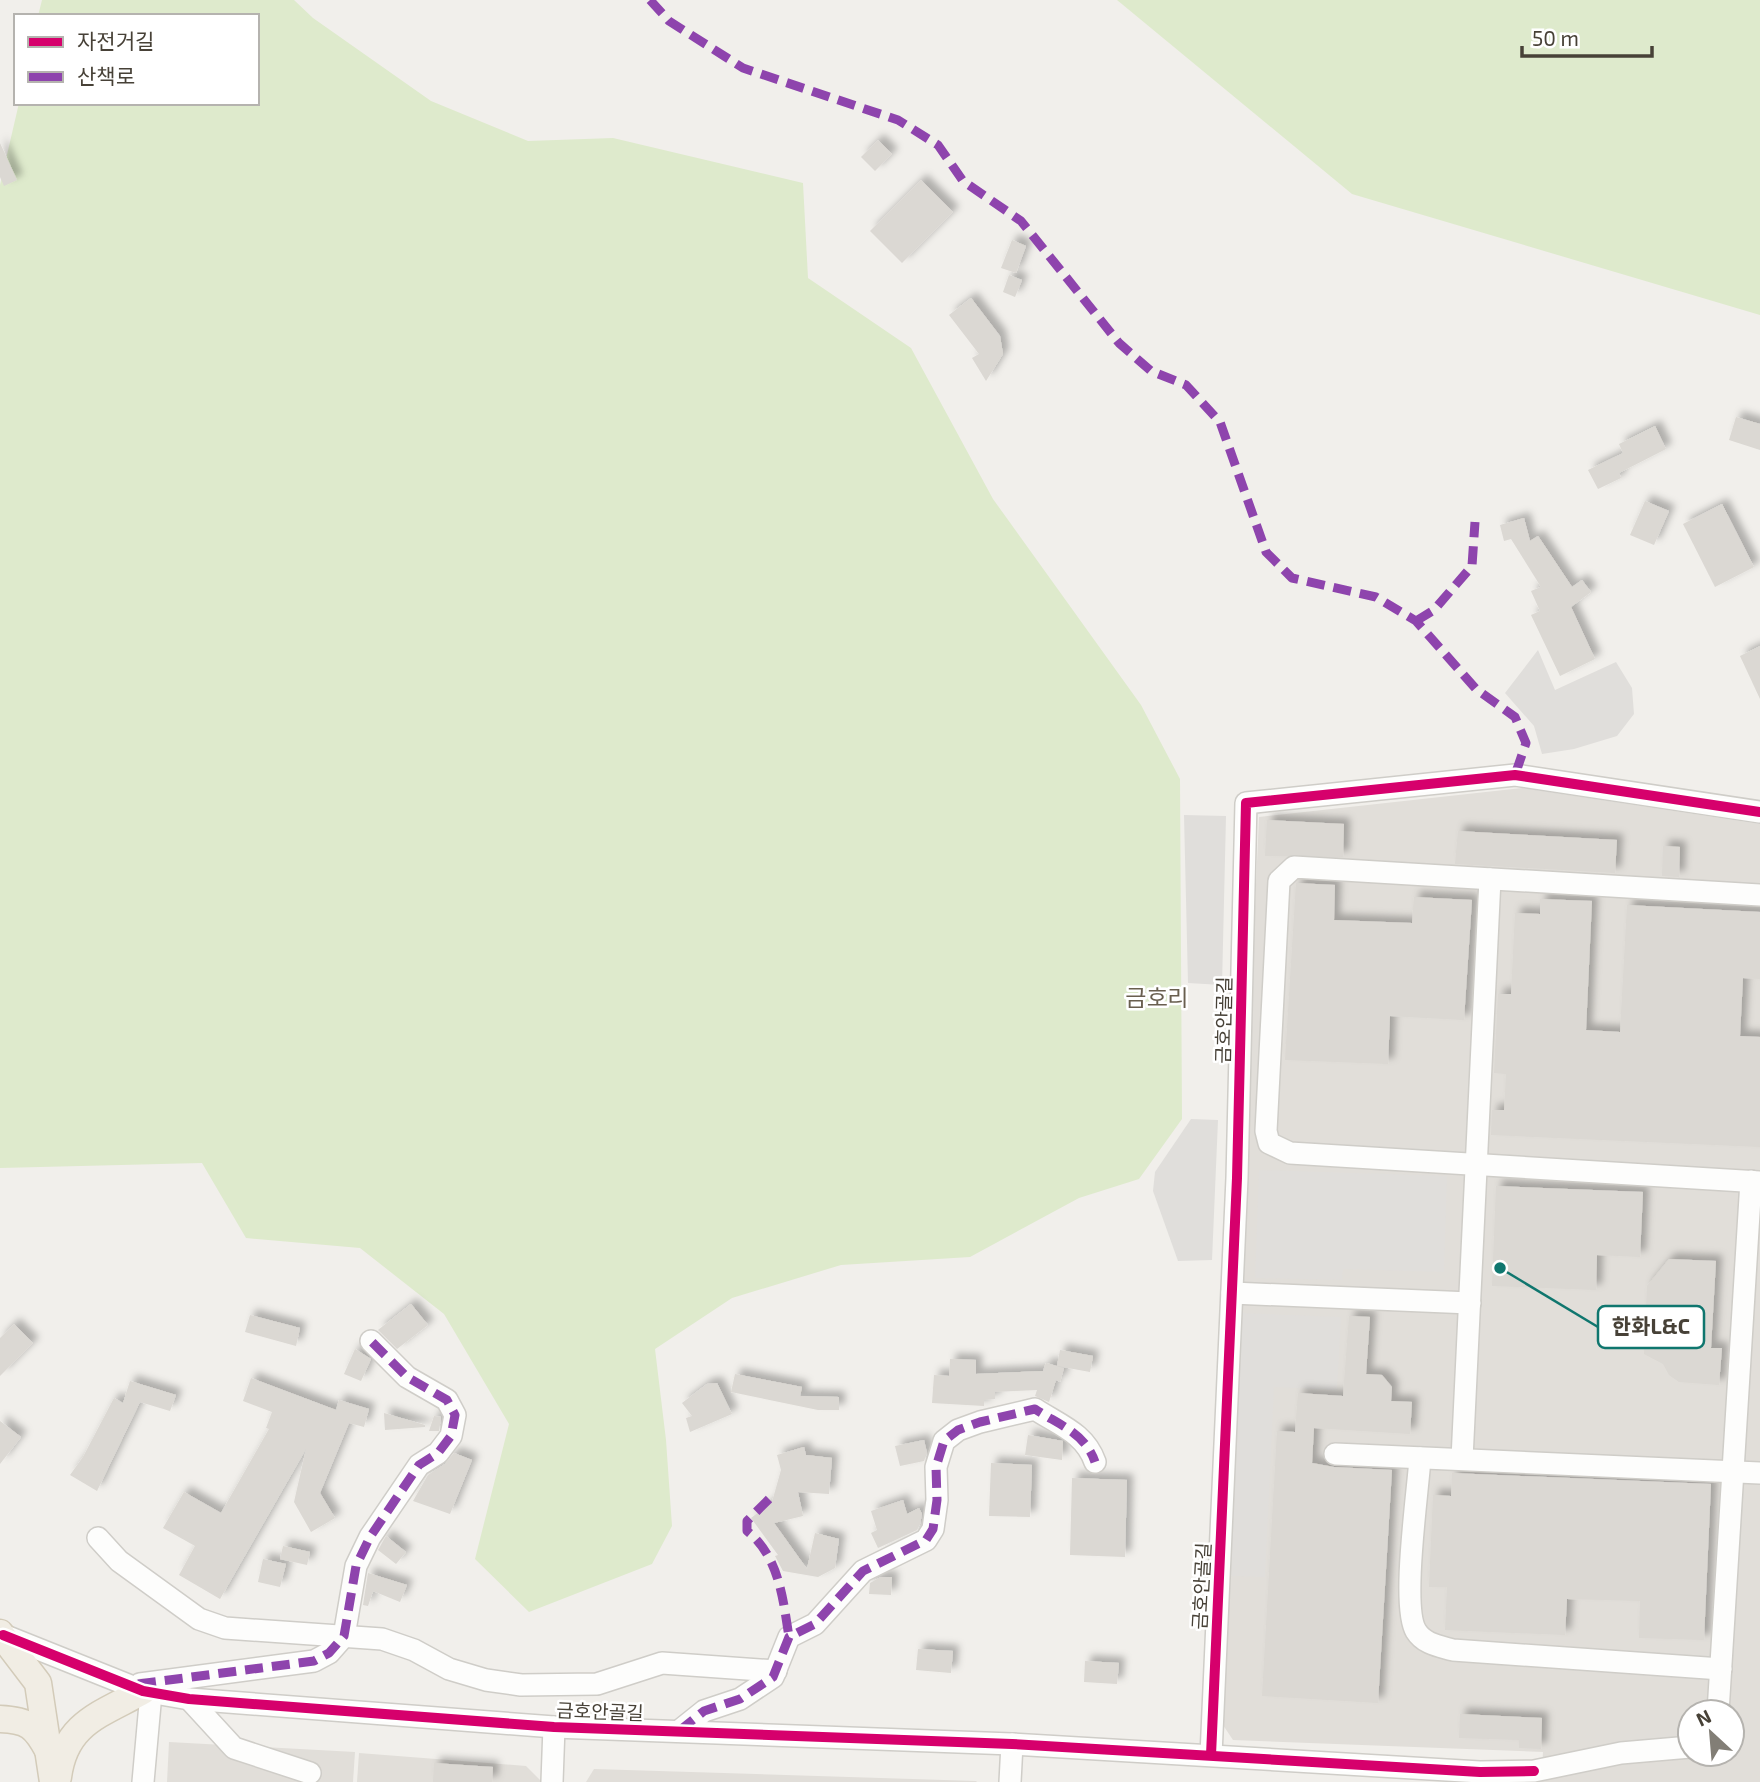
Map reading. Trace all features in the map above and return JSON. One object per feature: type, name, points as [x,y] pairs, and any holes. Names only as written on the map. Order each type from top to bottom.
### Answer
[{"type":"main road","points":[[1,1636],[38,1683],[55,1782]]},
{"type":"main road","points":[[55,1782],[61,1753],[68,1739],[90,1721],[140,1690]]},
{"type":"main road","points":[[0,1719],[18,1720],[36,1729],[48,1752]]},
{"type":"street","name":"금호안골길","points":[[1211,1755],[1232,1293],[1246,803],[1516,775],[1760,812]]},
{"type":"street","points":[[1719,1698],[1733,1471],[1756,1181],[1290,1153],[1269,1143],[1266,1131],[1279,881],[1294,867],[1760,895]]},
{"type":"street","points":[[1462,1460],[1490,879]]},
{"type":"street","points":[[1232,1293],[1470,1303]]},
{"type":"street","points":[[143,1782],[140,1690],[314,1661],[330,1653],[344,1636],[356,1566],[370,1537],[419,1465],[438,1453],[451,1436],[455,1415],[447,1400],[407,1377],[371,1341]]},
{"type":"street","points":[[679,1731],[704,1711],[740,1699],[773,1677],[789,1637],[815,1624],[863,1571],[926,1540],[934,1519],[936,1467],[944,1441],[958,1430],[1035,1409],[1077,1434],[1089,1446],[1094,1462]]},
{"type":"street","points":[[1335,1454],[1760,1473]]},
{"type":"street","points":[[1420,1458],[1410,1607],[1417,1633],[1429,1643],[1453,1650],[1721,1669]]},
{"type":"street","points":[[99,1538],[120,1561],[199,1619],[225,1628],[382,1639],[414,1650],[449,1669],[521,1685],[597,1684],[662,1663],[776,1671]]},
{"type":"street","name":"금호안골길","points":[[1,1636],[140,1690],[189,1699],[554,1727],[1012,1744],[1211,1755],[1480,1777],[1534,1771],[1621,1753],[1676,1747]]},
{"type":"street","points":[[189,1699],[234,1748],[310,1773]]},
{"type":"street","points":[[552,1782],[554,1727]]},
{"type":"street","points":[[1010,1782],[1012,1744]]},
{"type":"shaded area","points":[[1538,650],[1555,690],[1616,662],[1632,688],[1634,714],[1617,736],[1574,749],[1542,754],[1534,726],[1505,693]]},
{"type":"shaded area","points":[[1522,788],[1760,824],[1760,1782],[1541,1782],[1543,1752],[1233,1740],[1219,1719],[1259,817]]},
{"type":"shaded area","points":[[1184,815],[1226,816],[1222,985],[1188,983]]},
{"type":"shaded area","points":[[1191,1119],[1218,1120],[1212,1260],[1178,1261],[1153,1191],[1155,1172]]},
{"type":"shaded area","points":[[1259,1170],[1447,1176],[1444,1272],[1343,1269],[1342,1280],[1255,1278]]},
{"type":"shaded area","points":[[1239,1313],[1341,1317],[1337,1390],[1274,1387],[1265,1577],[1227,1576]]},
{"type":"shaded area","points":[[169,1742],[355,1752],[353,1782],[167,1782]]},
{"type":"shaded area","points":[[359,1753],[526,1766],[542,1782],[357,1782]]},
{"type":"shaded area","points":[[594,1769],[976,1781],[977,1782],[586,1782]]},
{"type":"green space","points":[[42,0],[294,0],[313,18],[431,101],[528,141],[613,138],[803,183],[808,278],[911,348],[993,499],[1141,705],[1180,779],[1182,1119],[1139,1179],[1079,1198],[970,1257],[841,1265],[732,1298],[655,1349],[666,1440],[672,1526],[652,1564],[529,1612],[475,1559],[509,1424],[444,1314],[360,1248],[246,1238],[202,1163],[0,1168],[0,185],[19,105],[259,105],[259,14],[38,14]]},
{"type":"green space","points":[[1117,0],[1760,0],[1760,315],[1352,194]]},
{"type":"building","points":[[878,140],[892,154],[875,171],[861,157]]},
{"type":"building","points":[[0,143],[17,180],[4,186],[0,177]]},
{"type":"building","points":[[921,180],[953,212],[902,263],[870,231]]},
{"type":"building","points":[[1012,240],[1026,246],[1016,273],[1001,268]]},
{"type":"building","points":[[1009,275],[1022,280],[1015,297],[1003,292]]},
{"type":"building","points":[[971,298],[1000,336],[1003,354],[986,381],[972,358],[979,354],[949,315]]},
{"type":"building","points":[[1736,417],[1760,424],[1760,450],[1729,440]]},
{"type":"building","points":[[1655,426],[1666,449],[1619,473],[1621,478],[1598,489],[1588,470],[1623,453],[1619,444]]},
{"type":"building","points":[[1645,501],[1669,511],[1654,545],[1630,535]]},
{"type":"building","points":[[1722,504],[1754,567],[1715,587],[1683,524]]},
{"type":"building","points":[[1524,518],[1530,541],[1538,536],[1572,587],[1582,580],[1591,592],[1571,607],[1595,659],[1560,676],[1531,615],[1540,611],[1531,591],[1541,587],[1511,539],[1504,541],[1500,525]]},
{"type":"building","points":[[1760,646],[1760,699],[1740,656]]},
{"type":"building","points":[[1267,820],[1344,824],[1343,857],[1265,856]]},
{"type":"building","points":[[1458,831],[1617,840],[1615,873],[1455,864]]},
{"type":"building","points":[[1663,846],[1680,847],[1679,877],[1662,876]]},
{"type":"building","points":[[1296,883],[1335,885],[1334,920],[1412,923],[1414,897],[1472,900],[1464,1020],[1390,1016],[1388,1064],[1285,1060]]},
{"type":"building","points":[[1540,899],[1592,901],[1586,1030],[1620,1032],[1627,905],[1760,912],[1760,979],[1743,978],[1740,1036],[1760,1037],[1760,1147],[1491,1135],[1492,1110],[1504,1110],[1506,1074],[1494,1073],[1498,994],[1511,994],[1515,913],[1540,914]]},
{"type":"building","points":[[1496,1186],[1643,1192],[1640,1257],[1597,1255],[1596,1290],[1492,1286]]},
{"type":"building","points":[[1669,1259],[1716,1261],[1711,1348],[1722,1348],[1719,1385],[1679,1382],[1669,1375],[1663,1364],[1644,1354],[1647,1286]]},
{"type":"building","points":[[411,1304],[428,1325],[397,1349],[378,1330]]},
{"type":"building","points":[[250,1315],[300,1328],[296,1346],[245,1332]]},
{"type":"building","points":[[1349,1316],[1370,1317],[1366,1374],[1382,1375],[1392,1387],[1391,1401],[1412,1402],[1410,1434],[1314,1428],[1312,1463],[1392,1470],[1378,1703],[1262,1696],[1277,1431],[1295,1432],[1298,1393],[1343,1396]]},
{"type":"building","points":[[14,1324],[33,1343],[0,1376],[0,1338]]},
{"type":"building","points":[[355,1349],[371,1359],[361,1381],[344,1374]]},
{"type":"building","points":[[1060,1350],[1093,1356],[1090,1372],[1057,1366]]},
{"type":"building","points":[[950,1359],[976,1360],[976,1374],[1043,1371],[1046,1363],[1064,1368],[1060,1382],[1056,1380],[1049,1402],[1035,1396],[1037,1390],[995,1392],[995,1399],[984,1400],[984,1406],[932,1403],[934,1375],[949,1376]]},
{"type":"building","points":[[735,1374],[802,1387],[800,1396],[839,1397],[839,1410],[818,1410],[731,1392]]},
{"type":"building","points":[[251,1378],[336,1410],[339,1400],[369,1409],[364,1427],[349,1423],[320,1493],[335,1518],[311,1532],[294,1502],[306,1449],[220,1599],[179,1575],[195,1546],[163,1528],[184,1492],[221,1513],[269,1429],[266,1428],[272,1412],[243,1401]]},
{"type":"building","points":[[130,1381],[176,1395],[170,1411],[140,1402],[97,1491],[70,1475],[83,1457],[114,1398],[123,1403]]},
{"type":"building","points":[[717,1383],[732,1414],[690,1432],[686,1418],[692,1416],[682,1403],[707,1384]]},
{"type":"building","points":[[384,1413],[425,1425],[425,1427],[385,1430]]},
{"type":"building","points":[[434,1416],[441,1417],[439,1431],[429,1431]]},
{"type":"building","points":[[0,1421],[21,1437],[0,1464]]},
{"type":"building","points":[[1028,1435],[1063,1441],[1062,1460],[1025,1455]]},
{"type":"building","points":[[924,1440],[927,1453],[924,1461],[900,1466],[895,1446]]},
{"type":"building","points":[[804,1447],[806,1455],[832,1458],[829,1494],[798,1492],[803,1516],[774,1523],[807,1569],[815,1533],[839,1539],[835,1568],[818,1577],[783,1571],[775,1556],[778,1555],[751,1518],[772,1502],[781,1470],[777,1455]]},
{"type":"building","points":[[454,1453],[472,1460],[450,1514],[413,1501],[428,1475],[445,1464]]},
{"type":"building","points":[[991,1463],[1032,1465],[1030,1517],[989,1516]]},
{"type":"building","points":[[1452,1473],[1711,1484],[1704,1640],[1639,1638],[1640,1601],[1567,1599],[1565,1635],[1445,1630],[1447,1587],[1429,1587],[1433,1495],[1451,1496]]},
{"type":"building","points":[[1072,1478],[1127,1480],[1125,1557],[1070,1555]]},
{"type":"building","points":[[903,1500],[907,1514],[919,1508],[922,1514],[917,1530],[878,1548],[871,1533],[877,1530],[871,1511]]},
{"type":"building","points":[[386,1536],[406,1552],[396,1564],[378,1550]]},
{"type":"building","points":[[283,1546],[310,1552],[307,1565],[280,1559]]},
{"type":"building","points":[[263,1559],[286,1564],[280,1587],[258,1582]]},
{"type":"building","points":[[368,1573],[407,1585],[400,1602],[373,1591],[368,1606],[363,1605]]},
{"type":"building","points":[[881,1577],[892,1577],[891,1595],[869,1594],[870,1583]]},
{"type":"building","points":[[918,1649],[953,1651],[951,1673],[916,1670]]},
{"type":"building","points":[[1085,1661],[1119,1663],[1117,1684],[1084,1682]]},
{"type":"building","points":[[1460,1714],[1542,1718],[1541,1749],[1519,1748],[1519,1740],[1459,1738]]},
{"type":"building","points":[[434,1763],[493,1767],[492,1782],[433,1782]]},
{"type":"marked path","points":[[650,0],[669,21],[743,68],[898,120],[938,145],[963,181],[1021,221],[1119,343],[1151,371],[1186,385],[1220,422],[1266,552],[1292,578],[1376,597],[1416,621],[1476,689],[1515,717],[1526,743],[1515,775]]},
{"type":"marked path","points":[[1416,621],[1434,610],[1472,566],[1475,522]]},
{"type":"marked path","points":[[138,1684],[314,1661],[329,1653],[344,1636],[356,1566],[370,1537],[419,1465],[438,1453],[451,1436],[455,1415],[447,1400],[407,1377],[371,1341]]},
{"type":"marked path","points":[[679,1731],[704,1711],[740,1699],[773,1677],[789,1637],[815,1624],[863,1571],[926,1540],[933,1529],[937,1500],[936,1467],[944,1441],[958,1430],[1035,1409],[1078,1437],[1091,1452],[1095,1462]]},
{"type":"marked path","points":[[769,1499],[747,1521],[747,1531],[758,1541],[773,1566],[782,1593],[789,1637]]},
{"type":"cycle path","points":[[1211,1755],[1237,1178],[1246,803],[1515,775],[1760,812]]},
{"type":"cycle path","points":[[3,1635],[143,1691],[189,1699],[554,1727],[1012,1744],[1480,1772],[1534,1771]]},
{"type":"place","name":"한화L&C","points":[[1500,1268]]},
{"type":"district","name":"금호리","points":[[1157,997]]}]
